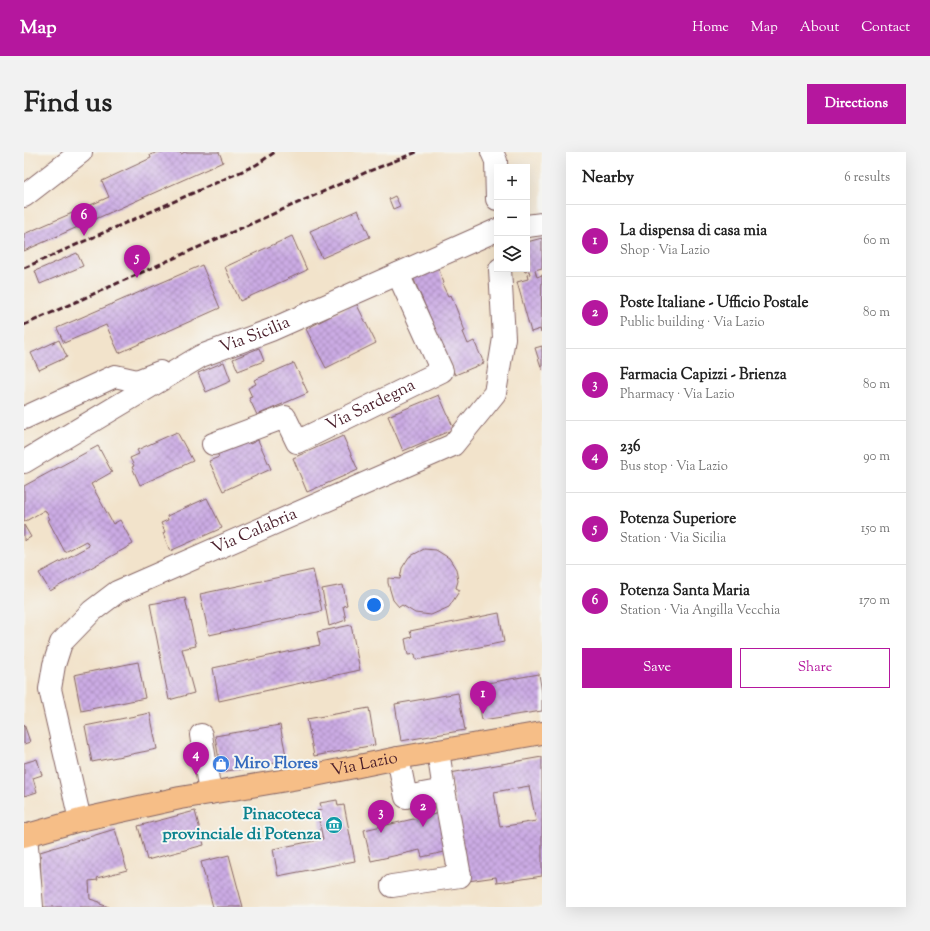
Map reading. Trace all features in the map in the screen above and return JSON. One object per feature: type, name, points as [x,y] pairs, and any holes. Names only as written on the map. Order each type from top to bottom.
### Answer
[{"type":"main road","name":"Via Lazio","points":[[25,836],[80,820],[180,798],[310,776],[398,758],[542,733]]},
{"type":"street","points":[[24,196],[62,161],[81,152]]},
{"type":"street","points":[[492,152],[496,164]]},
{"type":"street","points":[[530,226],[542,224]]},
{"type":"street","name":"Via Sicilia","points":[[24,462],[201,356],[270,330],[494,231]]},
{"type":"street","name":"Via Calabria","points":[[80,820],[50,689],[54,665],[61,643],[92,611],[117,592],[453,446],[495,393],[504,338],[500,272]]},
{"type":"street","name":"Via Sardegna","points":[[213,444],[285,417],[297,442],[442,371],[398,274]]},
{"type":"street","points":[[24,418],[115,376],[137,380],[201,356]]},
{"type":"street","points":[[201,735],[210,793]]},
{"type":"street","points":[[392,886],[460,876],[438,751]]},
{"type":"street","points":[[398,758],[406,797],[444,790]]},
{"type":"street","points":[[25,836],[32,907]]},
{"type":"building","points":[[158,152],[180,152],[181,154],[185,152],[219,152],[223,162],[24,251],[24,234],[109,197],[102,181],[151,158],[150,155]]},
{"type":"building","points":[[395,196],[400,206],[393,209],[389,199]]},
{"type":"building","points":[[358,210],[370,237],[322,258],[310,231]]},
{"type":"building","points":[[292,236],[307,270],[240,301],[225,267]]},
{"type":"building","points":[[542,238],[542,268],[535,270],[537,277],[542,275],[541,333],[540,329],[531,332],[517,282],[528,279],[527,275],[530,274],[530,241]]},
{"type":"building","points":[[77,253],[83,266],[40,284],[35,271]]},
{"type":"building","points":[[436,262],[444,283],[442,284],[448,296],[451,295],[465,331],[463,332],[468,344],[474,341],[484,363],[455,375],[411,273]]},
{"type":"building","points":[[202,265],[220,308],[119,353],[106,325],[64,343],[57,328]]},
{"type":"building","points":[[356,303],[376,343],[326,368],[306,329]]},
{"type":"building","points":[[59,340],[67,357],[39,370],[31,353]]},
{"type":"building","points":[[542,346],[542,370],[535,348]]},
{"type":"building","points":[[259,348],[264,361],[238,371],[233,359]]},
{"type":"building","points":[[224,362],[231,381],[206,392],[198,373]]},
{"type":"building","points":[[294,363],[308,393],[257,415],[249,398],[252,397],[248,388],[256,384],[254,380]]},
{"type":"building","points":[[439,395],[454,429],[403,451],[388,416]]},
{"type":"building","points":[[177,432],[193,461],[140,485],[132,467],[134,466],[130,458],[139,454],[137,450]]},
{"type":"building","points":[[343,436],[358,470],[307,492],[293,458]]},
{"type":"building","points":[[247,439],[250,444],[258,440],[271,469],[223,491],[209,461],[219,457],[217,453]]},
{"type":"building","points":[[98,446],[112,472],[91,484],[113,524],[120,520],[133,544],[50,591],[39,573],[89,546],[86,541],[65,552],[48,520],[50,519],[45,510],[24,522],[24,486]]},
{"type":"building","points":[[207,498],[222,528],[170,551],[161,523],[168,520],[167,516]]},
{"type":"building","points":[[24,525],[31,537],[24,541]]},
{"type":"building","points":[[424,549],[436,550],[449,558],[456,569],[458,581],[456,588],[460,590],[449,607],[431,615],[415,613],[402,605],[399,607],[393,600],[388,583],[388,578],[400,579],[402,568],[409,557]]},
{"type":"building","points":[[313,570],[322,611],[209,635],[200,594]]},
{"type":"building","points":[[343,585],[347,605],[343,606],[346,620],[329,626],[322,589]]},
{"type":"building","points":[[185,598],[196,646],[182,649],[194,693],[169,700],[150,604]]},
{"type":"building","points":[[499,613],[504,642],[416,660],[415,654],[408,655],[405,639],[412,637],[410,631]]},
{"type":"building","points":[[351,625],[360,670],[219,701],[213,668],[320,645],[317,632]]},
{"type":"building","points":[[138,662],[145,698],[81,711],[74,675]]},
{"type":"building","points":[[539,674],[542,693],[542,711],[482,720],[476,685]]},
{"type":"building","points":[[458,693],[465,730],[401,741],[395,704]]},
{"type":"building","points":[[369,708],[375,745],[314,756],[307,719]]},
{"type":"building","points":[[150,713],[157,749],[92,762],[85,726]]},
{"type":"building","points":[[24,724],[30,742],[24,744]]},
{"type":"building","points":[[280,725],[287,761],[221,772],[215,736]]},
{"type":"building","points":[[542,757],[542,876],[497,883],[496,877],[468,881],[450,773]],"holes":[[[529,786],[536,821],[500,827],[494,792]]]},
{"type":"building","points":[[37,759],[42,775],[33,778],[37,792],[24,796],[24,763]]},
{"type":"building","name":"Pinacoteca provinciale di Potenza","points":[[337,800],[338,806],[344,805],[355,861],[278,876],[273,849],[323,839],[317,811],[322,810],[320,803]]},
{"type":"building","points":[[195,811],[204,845],[147,860],[138,826]]},
{"type":"building","points":[[445,812],[449,851],[422,857],[420,850],[371,861],[364,830]]},
{"type":"building","points":[[115,829],[127,870],[97,878],[98,880],[89,881],[90,899],[109,907],[42,907],[40,852]]},
{"type":"building","points":[[229,855],[243,907],[213,907],[201,862]]},
{"type":"railway","points":[[24,268],[256,165],[275,152]]},
{"type":"railway","points":[[24,325],[367,172],[417,152]]},
{"type":"place","name":"Potenza Santa Maria","points":[[84,236]]},
{"type":"place","name":"Potenza Superiore","points":[[137,278]]},
{"type":"place","name":"La dispensa di casa mia","points":[[483,714]]},
{"type":"place","name":"Miro Flores","points":[[221,764]]},
{"type":"place","name":"236","points":[[196,775]]},
{"type":"place","name":"Pinacoteca provinciale di Potenza","points":[[334,825]]},
{"type":"place","name":"Poste Italiane - Ufficio Postale","points":[[423,827]]},
{"type":"place","name":"Farmacia Capizzi - Brienza","points":[[381,833]]}]
